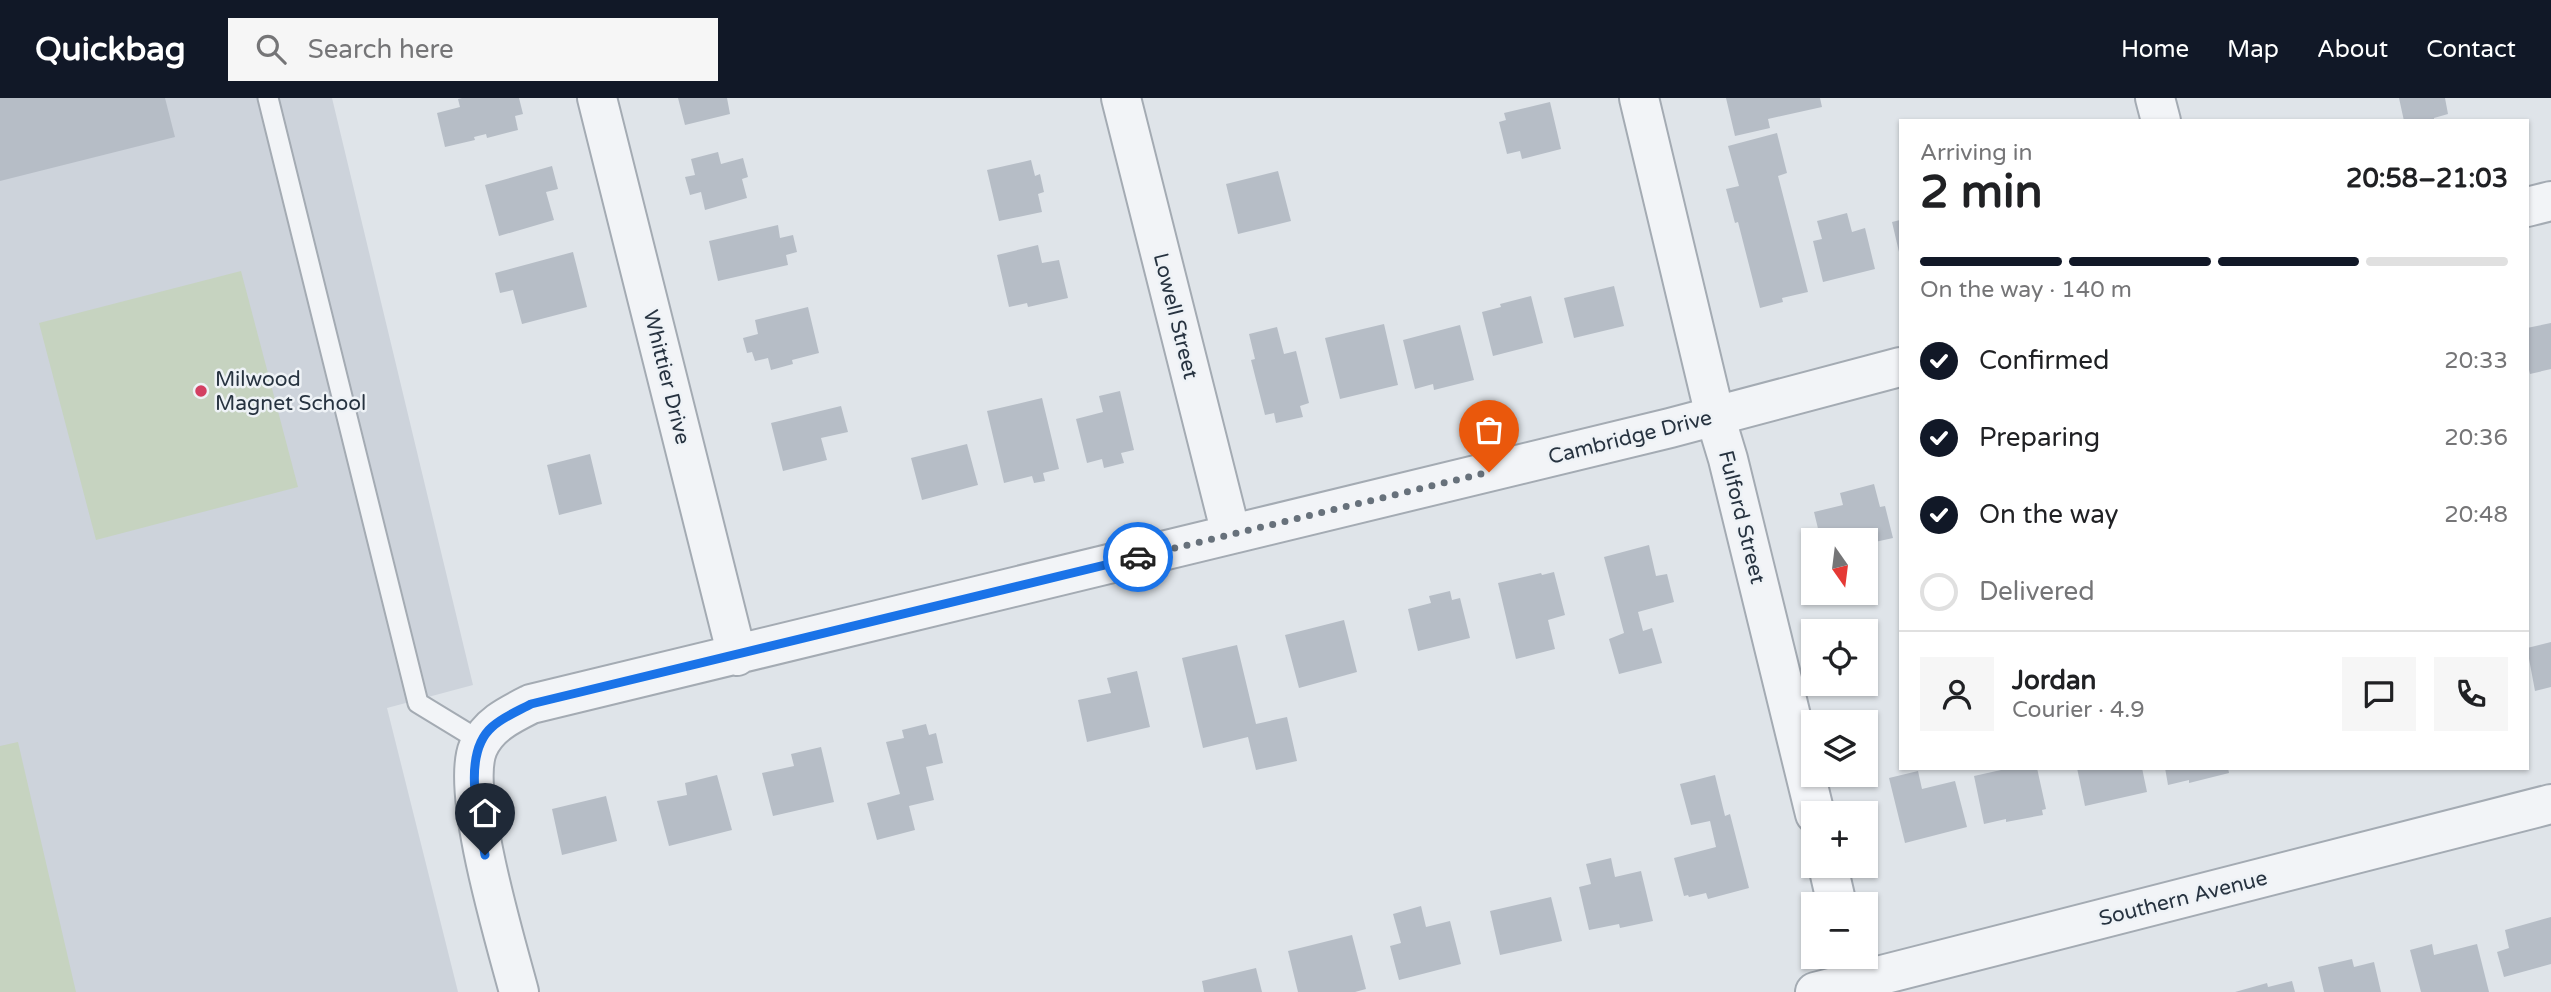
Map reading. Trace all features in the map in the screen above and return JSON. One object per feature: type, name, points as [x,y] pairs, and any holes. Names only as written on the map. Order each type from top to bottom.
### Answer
[{"type":"street","name":"Whittier Drive","points":[[597,98],[737,656]]},
{"type":"street","name":"Lowell Street","points":[[1121,98],[1231,534]]},
{"type":"street","name":"Fulford Street","points":[[1639,98],[1812,801]]},
{"type":"street","points":[[2155,98],[2160,119]]},
{"type":"street","points":[[2529,206],[2551,201]]},
{"type":"street","name":"Cambridge Drive","points":[[480,746],[490,728],[531,704],[1715,416],[1899,367]]},
{"type":"street","points":[[480,746],[474,787],[489,877],[519,992]]},
{"type":"street","name":"Southern Avenue","points":[[1815,992],[1855,977],[2551,804]]},
{"type":"lane","points":[[268,98],[418,703],[480,746]]},
{"type":"shaded area","name":"Milwood Magnet School","points":[[0,98],[332,98],[473,685],[387,708],[458,992],[0,992]]},
{"type":"green space","points":[[241,271],[298,487],[96,540],[39,323]]},
{"type":"green space","points":[[18,742],[76,992],[0,992],[0,746]]},
{"type":"building","points":[[0,98],[165,98],[175,137],[0,181]]},
{"type":"building","points":[[519,98],[523,114],[515,116],[518,130],[487,138],[486,134],[474,137],[475,140],[445,147],[437,113],[460,107],[458,99]]},
{"type":"building","points":[[678,98],[727,98],[730,114],[685,125]]},
{"type":"building","points":[[1726,98],[1820,98],[1822,107],[1768,119],[1770,128],[1735,136]]},
{"type":"building","points":[[2399,98],[2445,98],[2448,114],[2434,119],[2404,119]]},
{"type":"building","points":[[1550,102],[1561,149],[1522,159],[1520,151],[1507,154],[1499,122],[1506,120],[1504,113]]},
{"type":"building","points":[[1777,133],[1787,173],[1778,176],[1808,292],[1782,298],[1783,302],[1760,308],[1738,222],[1735,223],[1726,189],[1739,186],[1728,146]]},
{"type":"building","points":[[718,152],[721,164],[743,158],[748,177],[742,179],[747,198],[705,210],[701,192],[690,195],[685,177],[695,175],[691,159]]},
{"type":"building","points":[[1031,160],[1035,176],[1040,174],[1044,192],[1038,194],[1042,212],[999,221],[987,170]]},
{"type":"building","points":[[552,166],[558,189],[546,192],[554,220],[499,236],[485,185]]},
{"type":"building","points":[[1278,171],[1291,221],[1238,234],[1226,184]]},
{"type":"building","points":[[1847,213],[1852,232],[1865,228],[1875,269],[1823,282],[1813,241],[1822,239],[1817,221]]},
{"type":"building","points":[[1899,220],[1899,252],[1892,222]]},
{"type":"building","points":[[778,225],[780,238],[793,235],[797,252],[786,255],[788,265],[718,281],[709,241]]},
{"type":"building","points":[[1038,245],[1042,263],[1059,260],[1068,298],[1028,307],[1027,303],[1009,307],[997,255]]},
{"type":"building","points":[[573,252],[587,307],[522,324],[513,290],[500,293],[495,273]]},
{"type":"building","points":[[1614,286],[1624,326],[1574,338],[1564,298]]},
{"type":"building","points":[[1531,296],[1543,343],[1493,356],[1482,312]]},
{"type":"building","points":[[808,307],[819,353],[792,360],[793,364],[771,370],[768,358],[755,361],[752,352],[747,353],[743,338],[758,334],[755,320]]},
{"type":"building","points":[[2551,323],[2551,369],[2530,374],[2529,328]]},
{"type":"building","points":[[1384,324],[1398,385],[1340,399],[1325,338]]},
{"type":"building","points":[[1460,325],[1474,380],[1434,390],[1433,384],[1415,389],[1403,340]]},
{"type":"building","points":[[1277,327],[1284,354],[1296,351],[1309,403],[1300,406],[1303,417],[1276,423],[1274,413],[1265,415],[1251,360],[1255,359],[1249,334]]},
{"type":"building","points":[[1120,391],[1134,450],[1121,453],[1124,463],[1104,468],[1102,459],[1087,463],[1076,419],[1103,412],[1099,396]]},
{"type":"building","points":[[1042,398],[1059,469],[1043,473],[1045,481],[1034,483],[1032,476],[1004,483],[987,411]]},
{"type":"building","points":[[841,406],[848,432],[821,438],[827,460],[783,471],[771,423]]},
{"type":"building","points":[[967,444],[978,485],[922,500],[911,458]]},
{"type":"building","points":[[590,454],[602,504],[559,515],[547,465]]},
{"type":"building","points":[[1874,484],[1880,507],[1885,506],[1893,538],[1878,541],[1878,528],[1818,528],[1814,512],[1843,505],[1840,493]]},
{"type":"building","points":[[1649,545],[1656,576],[1667,574],[1674,602],[1638,612],[1643,631],[1652,628],[1662,663],[1619,674],[1609,639],[1624,633],[1604,557]]},
{"type":"building","points":[[1554,572],[1565,615],[1548,620],[1555,649],[1516,659],[1498,583]]},
{"type":"building","points":[[1450,591],[1452,600],[1460,598],[1470,638],[1418,651],[1408,609],[1431,603],[1429,596]]},
{"type":"building","points":[[1344,620],[1357,672],[1299,688],[1285,635]]},
{"type":"building","points":[[2551,642],[2551,687],[2535,691],[2529,648]]},
{"type":"building","points":[[1237,645],[1256,724],[1287,717],[1297,761],[1256,770],[1248,737],[1203,748],[1182,658]]},
{"type":"building","points":[[1137,671],[1150,727],[1087,742],[1078,700],[1111,693],[1107,678]]},
{"type":"building","points":[[926,724],[929,735],[936,733],[943,763],[926,767],[934,800],[909,806],[915,830],[877,840],[867,803],[900,794],[886,742],[904,738],[902,730]]},
{"type":"building","points":[[821,747],[834,802],[773,816],[762,773],[794,766],[791,754]]},
{"type":"building","points":[[2001,770],[2037,770],[2046,809],[2042,810],[2043,815],[1984,824],[1974,776]]},
{"type":"building","points":[[2077,770],[2142,770],[2147,792],[2085,806]]},
{"type":"building","points":[[2165,770],[2228,770],[2229,773],[2189,783],[2189,780],[2168,785]]},
{"type":"building","points":[[1918,771],[1922,789],[1955,781],[1967,827],[1905,843],[1889,778]]},
{"type":"building","points":[[717,775],[732,830],[669,846],[657,801],[687,795],[685,783]]},
{"type":"building","points":[[1715,775],[1725,816],[1730,814],[1749,888],[1708,899],[1706,893],[1684,896],[1674,858],[1716,847],[1710,821],[1691,825],[1680,784]]},
{"type":"building","points":[[606,796],[617,841],[562,855],[552,809]]},
{"type":"building","points":[[1611,858],[1615,877],[1641,871],[1653,921],[1620,928],[1619,924],[1589,930],[1579,887],[1591,884],[1586,864]]},
{"type":"building","points":[[1551,897],[1562,941],[1500,955],[1490,911]]},
{"type":"building","points":[[1421,906],[1426,927],[1450,921],[1461,964],[1399,980],[1390,946],[1401,943],[1393,914]]},
{"type":"building","points":[[2551,917],[2551,964],[2504,977],[2497,952],[2509,948],[2505,930]]},
{"type":"building","points":[[1352,935],[1366,989],[1355,992],[1298,992],[1288,951]]},
{"type":"building","points":[[2432,944],[2434,955],[2477,944],[2489,992],[2421,992],[2410,950]]},
{"type":"building","points":[[2352,959],[2354,967],[2374,962],[2381,992],[2324,992],[2318,967]]},
{"type":"building","points":[[1256,968],[1262,992],[1204,992],[1202,981]]},
{"type":"building","points":[[2292,981],[2295,992],[2235,992],[2267,983],[2268,987]]},
{"type":"way so far","points":[[1138,557],[1489,472]]},
{"type":"place","name":"Milwood Magnet School","points":[[201,391]]},
{"type":"route","points":[[485,855],[474,787],[478,750],[490,728],[531,704],[1138,557]]}]
